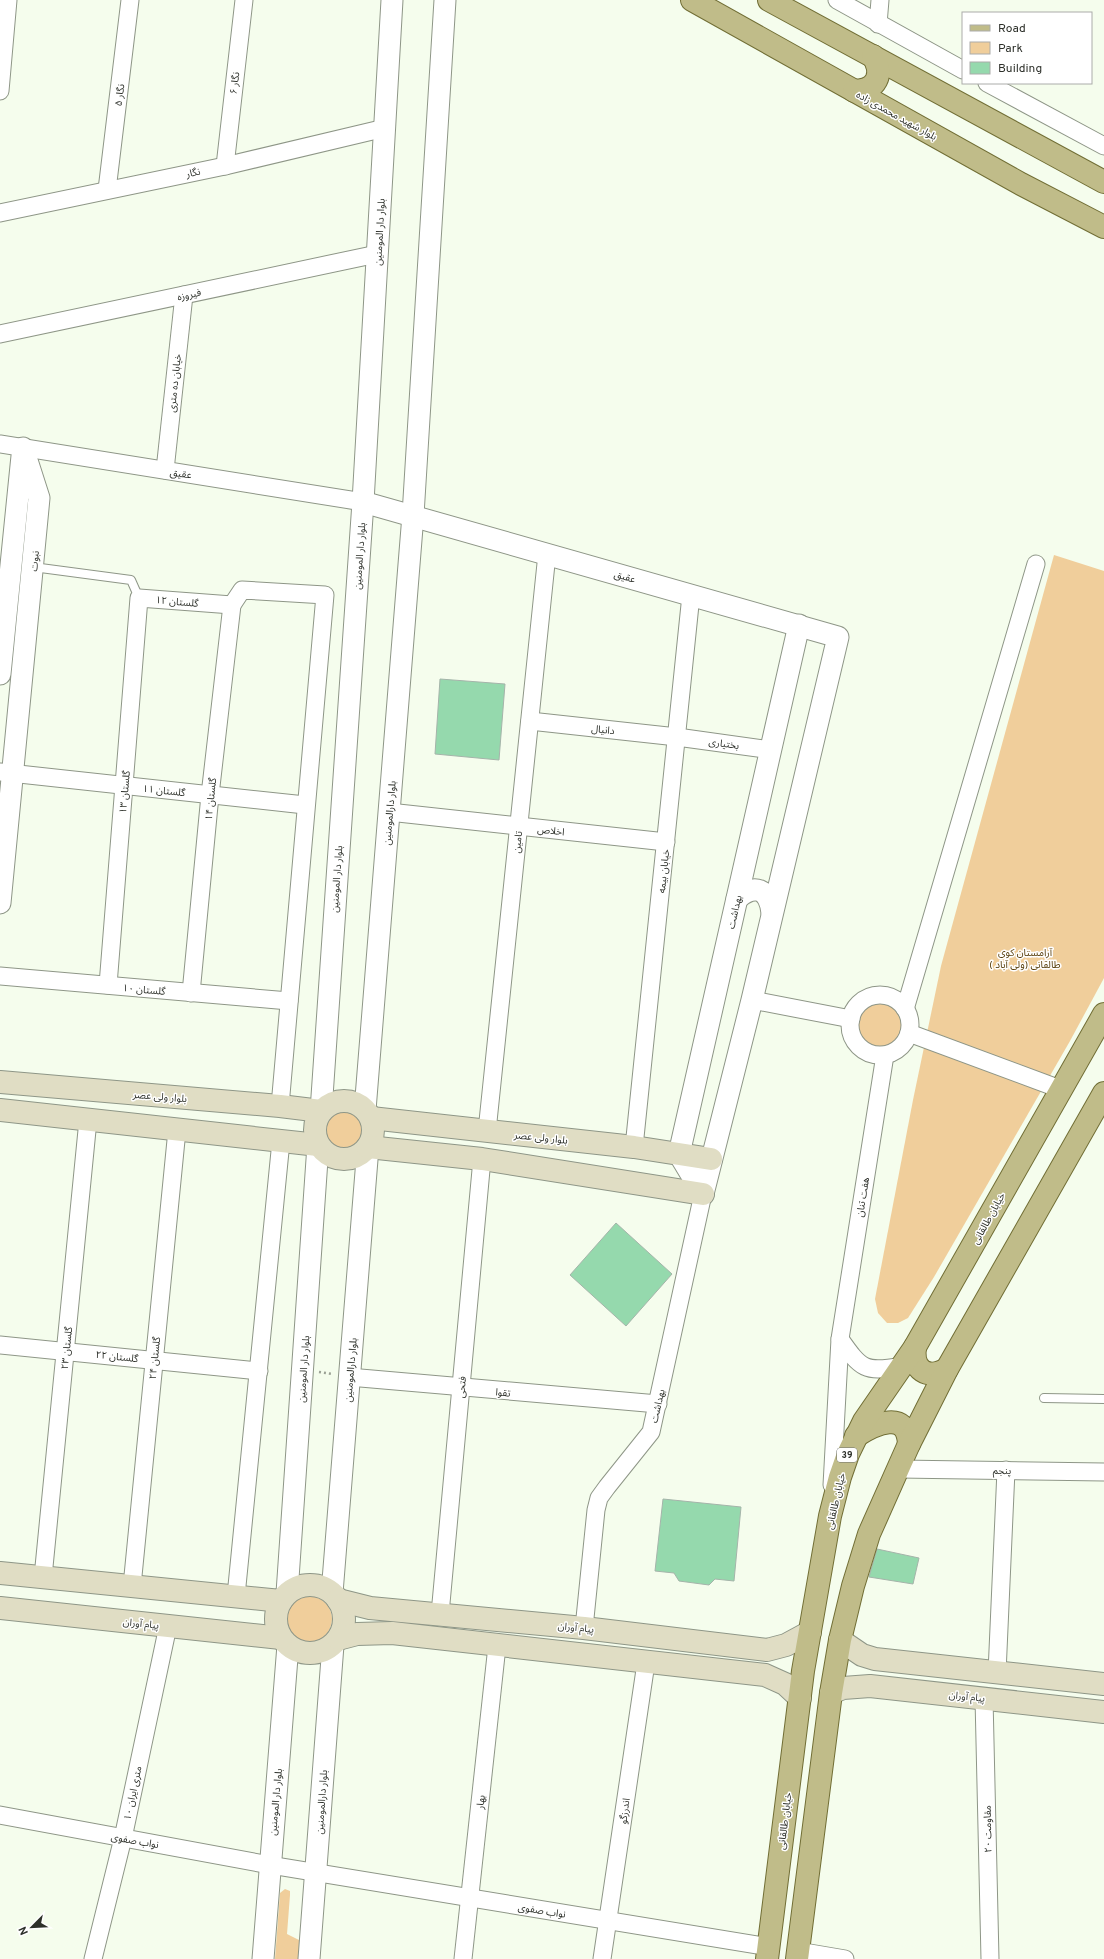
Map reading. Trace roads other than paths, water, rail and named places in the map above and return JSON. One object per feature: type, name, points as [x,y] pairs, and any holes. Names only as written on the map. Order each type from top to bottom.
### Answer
[{"type":"main road","name":"بلوار شهید محمدی زاده","points":[[692,0],[1021,184],[1104,227]]},
{"type":"main road","points":[[769,0],[1104,182]]},
{"type":"main road","points":[[854,91],[865,90],[874,85],[878,76],[878,65],[873,56]]},
{"type":"main road","name":"خیابان طالقانی","points":[[768,1953],[800,1698],[830,1516],[840,1477],[856,1436],[868,1415],[915,1347],[1104,1014]]},
{"type":"main road","name":"بلوار ولی عصر","points":[[0,1082],[280,1106],[321,1111]]},
{"type":"main road","points":[[797,1956],[831,1693],[840,1640],[853,1586],[869,1534],[909,1444],[947,1369],[1104,1093]]},
{"type":"main road","points":[[343,1101],[357,1104],[368,1114],[373,1133],[368,1147],[361,1154],[342,1160],[333,1158],[324,1152],[318,1145],[314,1128],[316,1119],[321,1111],[328,1105],[343,1101]]},
{"type":"main road","points":[[0,1110],[318,1145]]},
{"type":"main road","name":"بلوار ولی عصر","points":[[368,1114],[487,1131],[634,1147],[711,1159]]},
{"type":"main road","points":[[368,1147],[482,1160],[703,1194]]},
{"type":"main road","points":[[915,1347],[914,1358],[918,1367],[927,1373],[938,1374],[947,1369]]},
{"type":"main road","points":[[856,1436],[872,1426],[893,1422],[903,1426],[908,1434],[909,1444]]},
{"type":"main road","points":[[0,1573],[236,1596],[284,1597],[305,1585],[314,1585],[335,1597],[342,1609],[344,1619],[343,1628],[335,1642]]},
{"type":"main road","points":[[284,1597],[277,1610],[276,1619],[285,1641],[296,1650],[315,1653],[335,1642],[357,1634],[392,1633],[646,1663],[765,1675],[785,1684],[800,1698]]},
{"type":"main road","name":"پیام آوران","points":[[335,1597],[370,1608],[584,1628],[767,1650],[786,1645],[810,1632]]},
{"type":"main road","name":"پیام آوران","points":[[0,1608],[168,1626],[285,1641]]},
{"type":"main road","points":[[370,1608],[364,1620],[365,1625],[372,1633]]},
{"type":"main road","points":[[840,1640],[862,1655],[875,1659],[1104,1684]]},
{"type":"main road","points":[[765,1675],[769,1671],[772,1660],[767,1650]]},
{"type":"main road","points":[[870,1686],[867,1672],[868,1667],[875,1659]]},
{"type":"main road","name":"پیام آوران","points":[[831,1693],[843,1688],[870,1686],[1104,1712]]},
{"type":"street","name":"نگار ۵","points":[[108,190],[130,0]]},
{"type":"street","name":"نگار ۶","points":[[225,166],[244,0]]},
{"type":"street","name":"بلوار دار المومنین","points":[[321,1111],[363,502],[392,0]]},
{"type":"street","points":[[413,515],[445,0]]},
{"type":"street","points":[[836,0],[962,69]]},
{"type":"street","points":[[878,24],[880,0]]},
{"type":"street","points":[[0,91],[5,5]]},
{"type":"street","points":[[989,84],[1104,146]]},
{"type":"street","name":"نگار","points":[[0,213],[225,166],[385,128]]},
{"type":"street","name":"فیروزه","points":[[0,334],[377,254]]},
{"type":"street","name":"خیابان ده متری","points":[[165,470],[184,295]]},
{"type":"street","name":"عقیق","points":[[0,444],[363,502],[838,637]]},
{"type":"street","points":[[0,674],[6,551],[23,448]]},
{"type":"street","name":"نبوت","points":[[0,903],[7,772],[33,567],[40,498],[23,448]]},
{"type":"street","name":"بلوار دارالمومنین","points":[[368,1114],[389,812],[413,515]]},
{"type":"street","name":"تامین","points":[[487,1131],[547,554]]},
{"type":"street","points":[[905,1009],[1036,564]]},
{"type":"street","points":[[232,606],[242,590],[325,595],[305,805],[280,1106]]},
{"type":"street","name":"خیابان بیمه","points":[[634,1147],[691,595]]},
{"type":"street","name":"گلستان ۱۲","points":[[139,598],[232,606]]},
{"type":"street","name":"گلستان ۱۳","points":[[108,985],[139,598]]},
{"type":"street","name":"گلستان ۱۴","points":[[191,992],[210,795],[232,606]]},
{"type":"street","name":"بهداشت","points":[[679,1154],[799,625]]},
{"type":"street","name":"بهداشت","points":[[584,1628],[596,1510],[599,1498],[651,1432],[711,1159],[752,1000],[838,637]]},
{"type":"street","name":"دانیال","points":[[530,721],[677,737]]},
{"type":"street","name":"بختیاری","points":[[677,737],[771,750]]},
{"type":"street","name":"گلستان ۱۱","points":[[7,772],[305,805]]},
{"type":"street","name":"اخلاص","points":[[389,812],[666,842]]},
{"type":"street","points":[[737,899],[749,890],[754,889],[762,892],[771,904],[772,913]]},
{"type":"street","name":"گلستان ۱۰","points":[[0,976],[289,1001]]},
{"type":"street","points":[[875,996],[890,997],[905,1009],[909,1018],[909,1033],[902,1046],[894,1052],[885,1055],[876,1055],[866,1052],[853,1038],[851,1019],[861,1002],[875,996]]},
{"type":"street","points":[[752,1000],[851,1019]]},
{"type":"street","points":[[909,1033],[1060,1090]]},
{"type":"street","name":"هفت تنان","points":[[830,1516],[840,1339],[885,1055]]},
{"type":"street","name":"گلستان ۲۳","points":[[43,1577],[88,1120]]},
{"type":"street","name":"گلستان ۲۴","points":[[132,1586],[176,1130]]},
{"type":"street","points":[[236,1596],[281,1141]]},
{"type":"street","name":"بلوار دار المومنین","points":[[284,1597],[303,1370],[318,1145]]},
{"type":"street","name":"بلوار دارالمومنین","points":[[335,1597],[349,1377],[368,1147]]},
{"type":"street","points":[[679,1154],[703,1194]]},
{"type":"street","name":"فتحی","points":[[440,1614],[482,1160]]},
{"type":"street","points":[[840,1339],[854,1359],[865,1368],[882,1370],[902,1366]]},
{"type":"street","name":"گلستان ۲۲","points":[[0,1345],[259,1371]]},
{"type":"street","name":"تقوا","points":[[349,1377],[461,1388],[658,1404]]},
{"type":"street","name":"پنجم","points":[[899,1468],[1104,1472]]},
{"type":"street","points":[[997,1673],[1006,1470]]},
{"type":"street","name":"۱۰ متری ایران","points":[[93,1959],[123,1838],[168,1626]]},
{"type":"street","name":"بلوار دار المومنین","points":[[263,1959],[285,1641]]},
{"type":"street","name":"بلوار دارالمومنین","points":[[309,1959],[335,1642]]},
{"type":"street","name":"بهار","points":[[463,1959],[497,1646]]},
{"type":"street","name":"اندرزگو","points":[[602,1959],[646,1663]]},
{"type":"street","name":"مقاومت ۲۰","points":[[984,1698],[990,1959]]},
{"type":"street","name":"نواب صفوی","points":[[0,1815],[270,1865],[608,1921],[768,1953]]},
{"type":"street","points":[[797,1956],[845,1959]]},
{"type":"lane","points":[[33,567],[131,580],[139,598]]},
{"type":"lane","points":[[1044,1398],[1104,1399]]},
{"type":"park label","name":"آرامستان کوی طالقانی (ولی آباد )","points":[[1025,958]]}]
